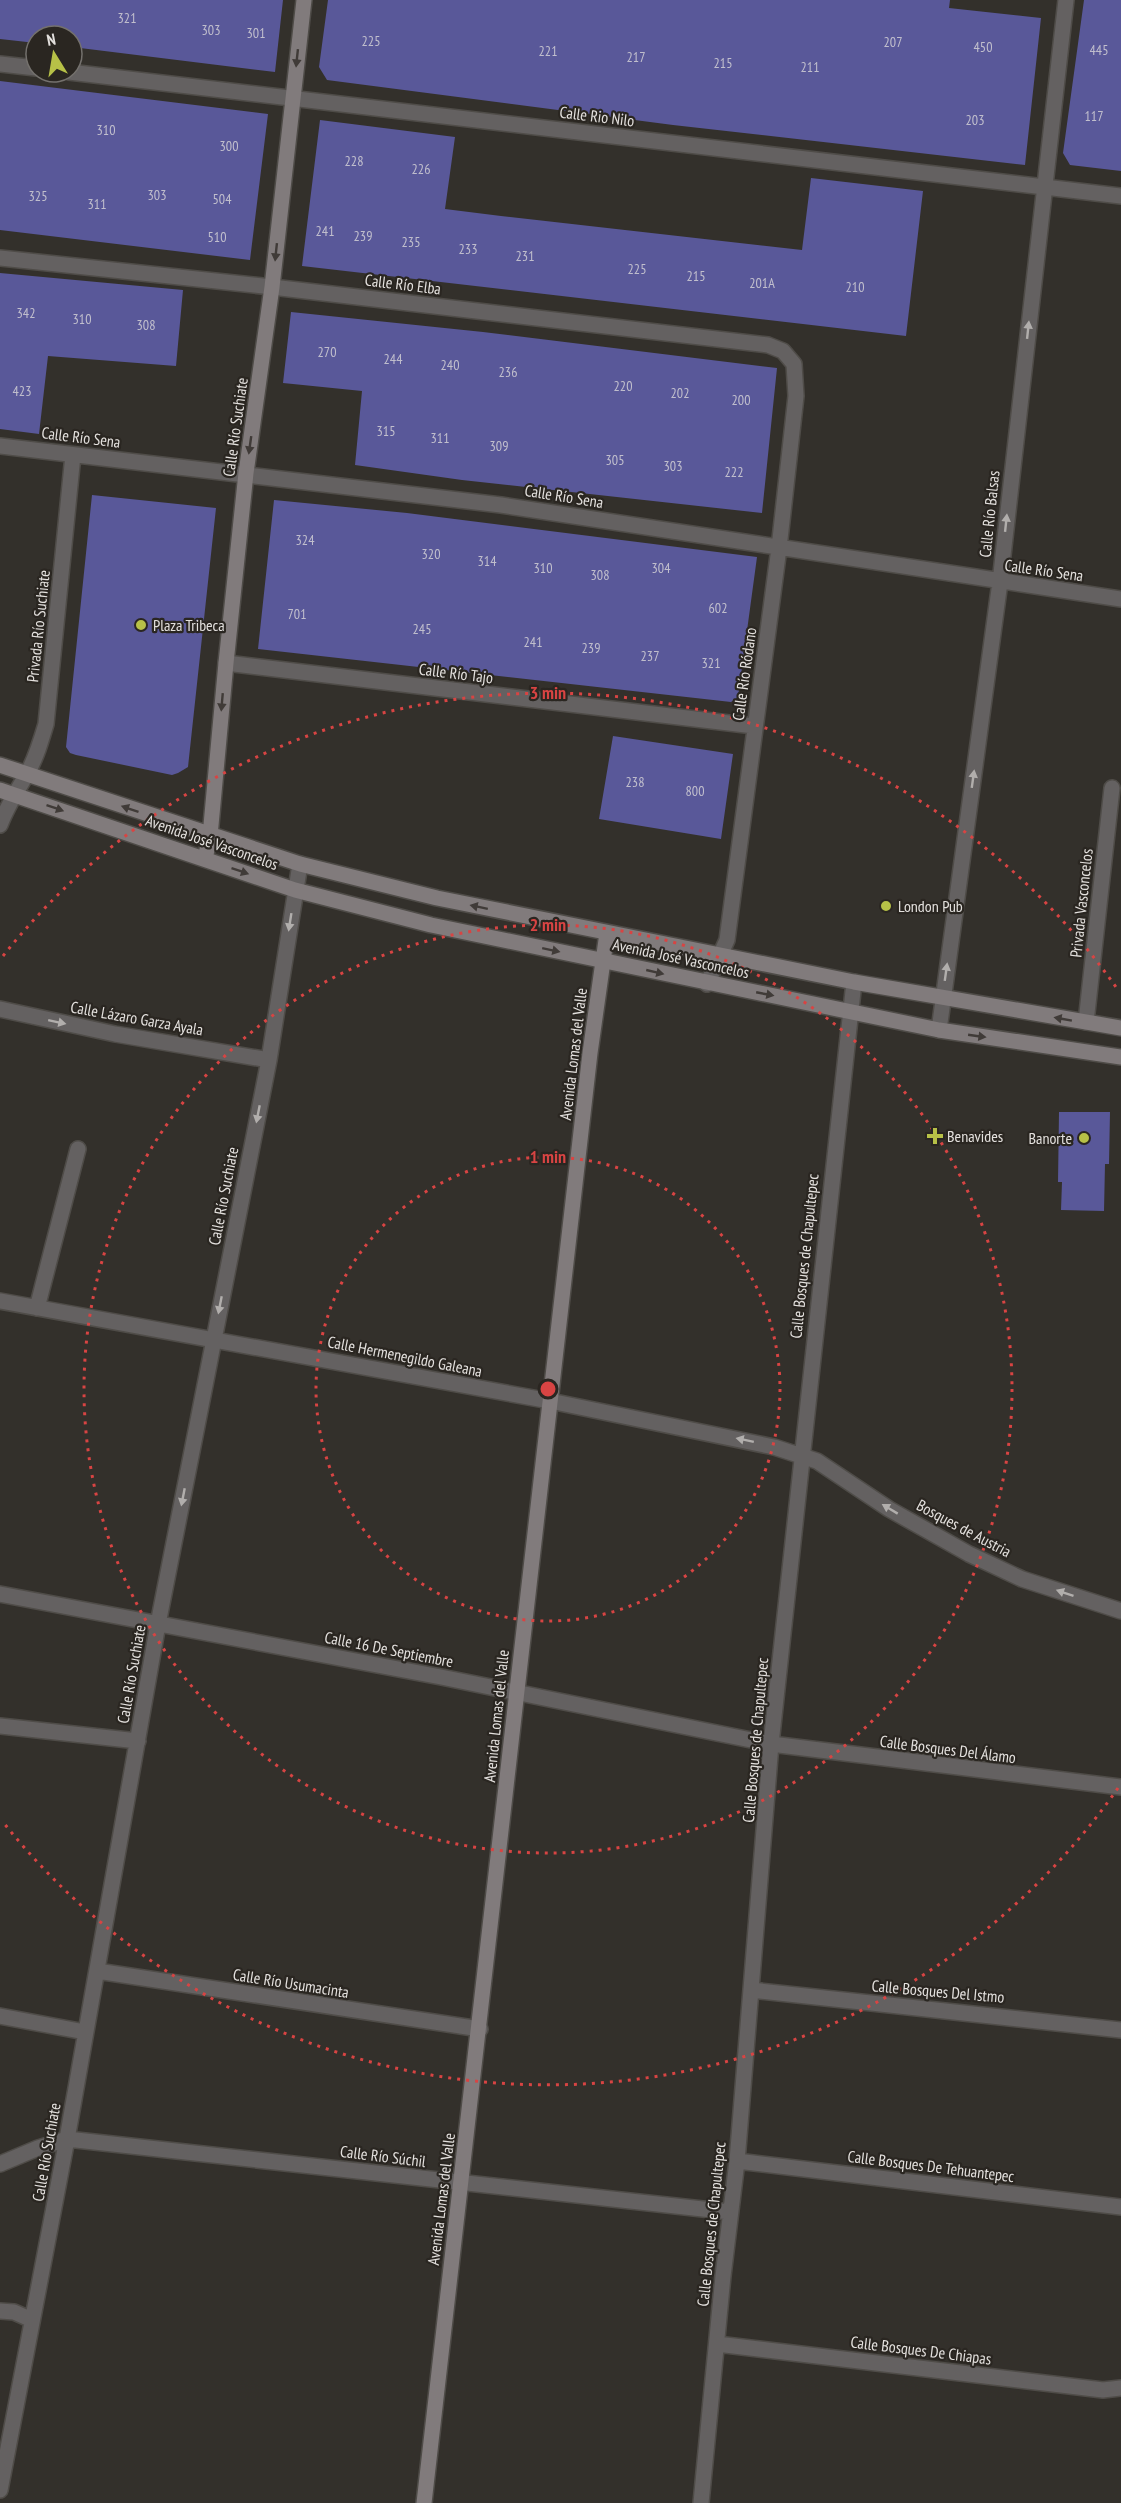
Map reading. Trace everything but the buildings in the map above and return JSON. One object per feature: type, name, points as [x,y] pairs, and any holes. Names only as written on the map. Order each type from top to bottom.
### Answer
[{"type":"street","name":"Calle Río Suchiate","points":[[206,859],[246,473],[272,287],[304,0]]},
{"type":"street","name":"Calle Río Balsas","points":[[939,1030],[1000,582],[1066,0]]},
{"type":"street","points":[[0,64],[24,67]]},
{"type":"street","name":"Calle Rio Nilo","points":[[84,74],[1121,195]]},
{"type":"street","name":"Calle Río Elba","points":[[0,258],[272,287],[768,345],[783,351],[794,364]]},
{"type":"street","name":"Calle Río Ródano","points":[[707,984],[727,940],[779,548],[796,396],[794,364]]},
{"type":"street","name":"Calle Río Sena","points":[[0,446],[246,473],[501,505],[1121,599]]},
{"type":"street","name":"Privada Río Suchiate","points":[[0,825],[7,792],[27,773],[38,750],[46,724],[73,455]]},
{"type":"street","name":"Calle Río Tajo","points":[[226,663],[754,726]]},
{"type":"street","name":"Avenida José Vasconcelos","points":[[0,765],[300,864],[438,898],[854,982],[1121,1028]]},
{"type":"street","name":"Privada Vasconcelos","points":[[1086,1023],[1112,788]]},
{"type":"street","name":"Avenida José Vasconcelos","points":[[7,792],[295,890],[431,925],[707,984],[939,1030],[1121,1057]]},
{"type":"street","name":"Calle Río Suchiate","points":[[0,2490],[68,2139],[158,1624],[269,1060],[300,864]]},
{"type":"street","name":"Avenida Lomas del Valle","points":[[424,2503],[550,1401],[607,933]]},
{"type":"street","name":"Calle Bosques de Chapultepec","points":[[701,2503],[737,2161],[771,1744],[854,982]]},
{"type":"street","name":"Calle Lázaro Garza Ayala","points":[[0,1010],[115,1034],[269,1060]]},
{"type":"street","points":[[37,1308],[78,1149]]},
{"type":"street","name":"Calle Hermenegildo Galeana","points":[[0,1301],[550,1401],[743,1439],[801,1455]]},
{"type":"street","name":"Bosques de Austria","points":[[801,1455],[817,1461],[889,1509],[969,1554],[1022,1579],[1121,1611]]},
{"type":"street","name":"Calle 16 De Septiembre","points":[[0,1594],[441,1677],[771,1744]]},
{"type":"street","points":[[0,1726],[138,1742]]},
{"type":"street","name":"Calle Bosques Del Álamo","points":[[771,1744],[1121,1787]]},
{"type":"street","name":"Calle Río Usumacinta","points":[[97,1971],[480,2029]]},
{"type":"street","name":"Calle Bosques Del Istmo","points":[[751,1990],[1121,2030]]},
{"type":"street","points":[[0,2016],[85,2032]]},
{"type":"street","points":[[0,2164],[38,2148],[68,2139]]},
{"type":"street","name":"Calle Río Súchil","points":[[68,2139],[730,2212]]},
{"type":"street","name":"Calle Bosques De Tehuantepec","points":[[737,2161],[1121,2207]]},
{"type":"street","points":[[0,2311],[14,2312],[32,2320]]},
{"type":"street","name":"Calle Bosques De Chiapas","points":[[717,2344],[1103,2390],[1121,2388]]},
{"type":"place","name":"Plaza Tribeca","points":[[141,625]]},
{"type":"place","name":"London Pub","points":[[886,906]]},
{"type":"place","name":"Benavides","points":[[935,1136]]},
{"type":"place","name":"Banorte","points":[[1084,1138]]}]
